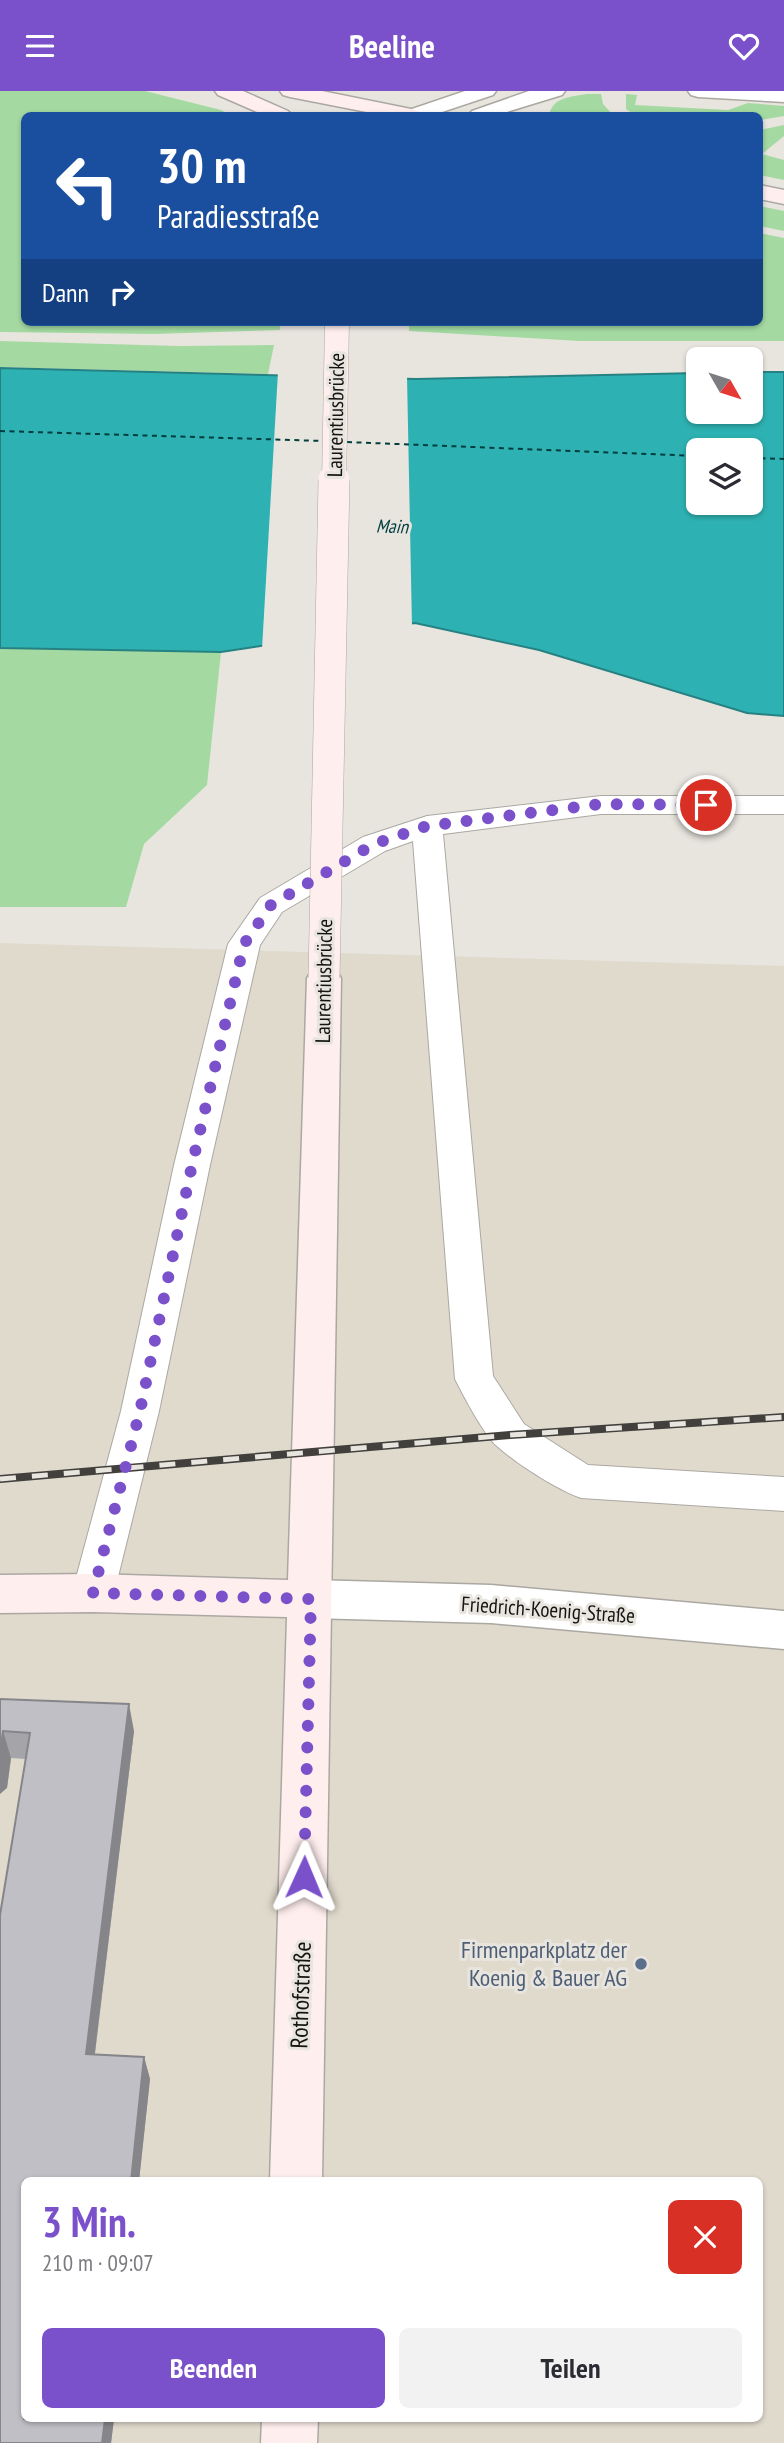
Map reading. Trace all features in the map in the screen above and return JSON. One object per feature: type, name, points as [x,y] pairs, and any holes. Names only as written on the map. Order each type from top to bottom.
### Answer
[{"type":"main road","points":[[225,91],[274,112]]},
{"type":"main road","points":[[290,91],[397,112]]},
{"type":"main road","points":[[763,193],[784,197]]},
{"type":"main road","name":"Laurentiusbrücke","points":[[311,1599],[337,326]]},
{"type":"main road","points":[[0,1594],[93,1593],[311,1599]]},
{"type":"main road","name":"Rothofstraße","points":[[296,2177],[311,1599]]},
{"type":"main road","points":[[289,2443],[290,2422]]},
{"type":"street","points":[[421,112],[486,91]]},
{"type":"street","points":[[488,112],[553,91]]},
{"type":"street","points":[[533,112],[553,91]]},
{"type":"street","points":[[698,91],[784,96]]},
{"type":"street","name":"Friedrich-Koenig-Straße","points":[[311,1599],[491,1604],[784,1630]]},
{"type":"lane","points":[[93,1593],[140,1411],[192,1165],[244,944],[271,905],[374,844],[427,826],[601,804],[784,805]]},
{"type":"lane","points":[[427,826],[474,1379],[510,1434],[581,1481],[784,1493]]},
{"type":"shaded area","points":[[0,943],[784,966],[784,2443],[0,2443]]},
{"type":"green space","points":[[0,91],[145,91],[225,112],[21,112],[21,326],[280,326],[280,330],[154,334],[0,332]]},
{"type":"green space","points":[[601,94],[603,104],[610,112],[550,112],[558,101],[569,97]]},
{"type":"green space","points":[[626,94],[637,95],[635,105],[728,110],[748,103],[784,106],[784,116],[763,120],[763,112],[630,112],[626,109]]},
{"type":"green space","points":[[784,125],[784,136],[763,153],[763,129]]},
{"type":"green space","points":[[763,154],[784,160],[784,180],[763,176]]},
{"type":"green space","points":[[763,207],[784,211],[784,231],[763,227]]},
{"type":"green space","points":[[763,234],[784,238],[784,341],[579,341],[409,331],[409,326],[763,326]]},
{"type":"green space","points":[[0,341],[179,346],[274,345],[268,374],[0,367]]},
{"type":"green space","points":[[0,648],[221,652],[207,785],[144,844],[126,907],[0,907]]},
{"type":"water","name":"Main","points":[[0,368],[416,379],[686,373],[686,424],[763,424],[763,372],[784,372],[784,716],[747,713],[539,650],[415,623],[221,652],[0,648]]},
{"type":"pier","points":[[278,372],[407,376],[412,627],[262,649]]},
{"type":"building","points":[[0,1699],[129,1704],[86,2054],[144,2057],[131,2177],[21,2177],[21,2422],[105,2422],[102,2443],[0,2443],[0,1915],[30,1733],[3,1731],[0,1753]]},
{"type":"ferry route","points":[[0,431],[324,441]]},
{"type":"ferry route","points":[[347,442],[686,456]]},
{"type":"ferry route","points":[[763,458],[784,459]]},
{"type":"railway","points":[[0,1479],[510,1435],[784,1417]]},
{"type":"place","name":"Firmenparkplatz der Koenig & Bauer AG","points":[[641,1964]]},
{"type":"route","points":[[304,1877],[311,1599],[93,1593],[140,1411],[192,1165],[244,944],[271,905],[374,844],[427,826],[601,804],[706,805]]}]
